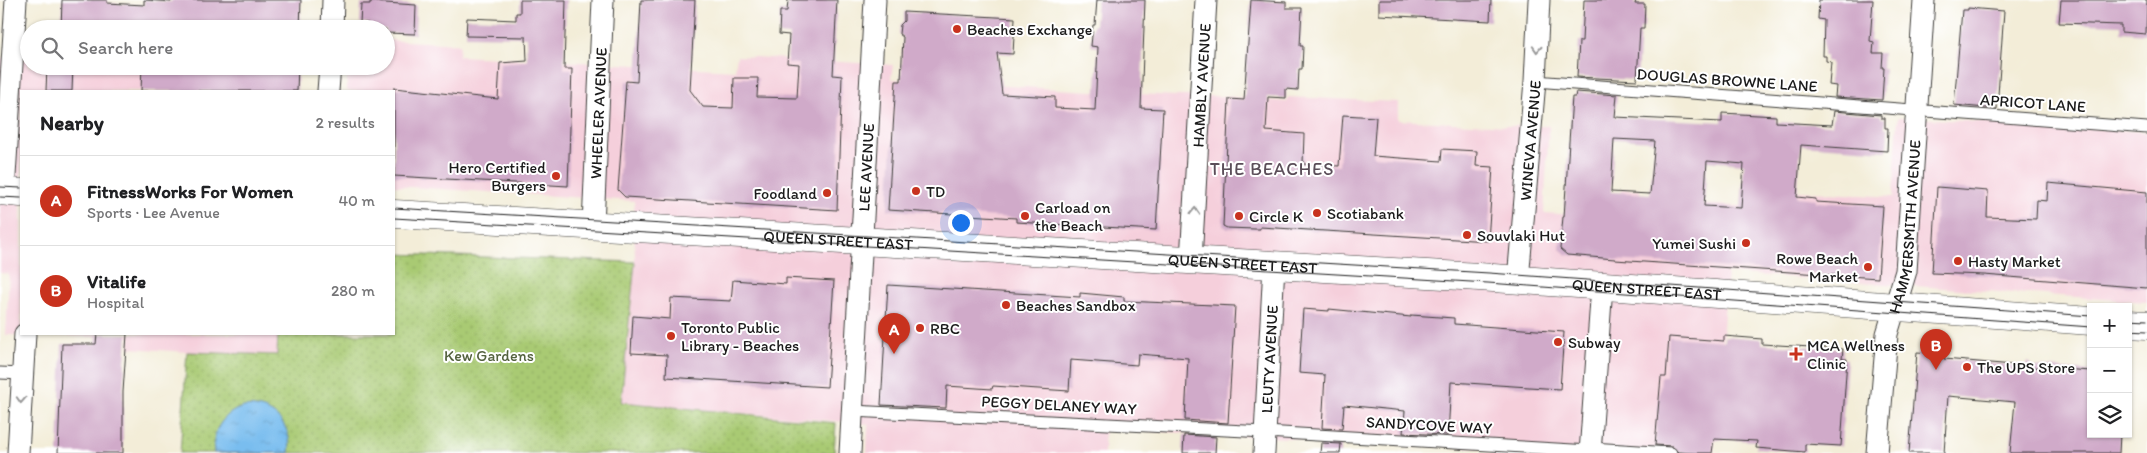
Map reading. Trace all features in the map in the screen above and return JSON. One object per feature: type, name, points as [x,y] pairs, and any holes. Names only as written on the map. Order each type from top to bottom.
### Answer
[{"type":"main road","name":"QUEEN STREET EAST","points":[[395,214],[1518,280],[2087,321]]},
{"type":"main road","points":[[2132,324],[2147,325]]},
{"type":"street","points":[[9,192],[16,0]]},
{"type":"street","points":[[332,20],[333,0]]},
{"type":"street","name":"WHEELER AVENUE","points":[[593,225],[603,0]]},
{"type":"street","name":"LEE AVENUE","points":[[850,453],[875,0]]},
{"type":"street","name":"HAMBLY AVENUE","points":[[1191,260],[1206,0]]},
{"type":"street","name":"WINEVA AVENUE","points":[[1518,280],[1535,81],[1539,0]]},
{"type":"street","name":"HAMMERSMITH AVENUE","points":[[1878,453],[1887,334],[1906,271],[1924,0]]},
{"type":"street","points":[[328,90],[329,75]]},
{"type":"street","name":"LEUTY AVENUE","points":[[1264,453],[1274,265]]},
{"type":"street","points":[[1590,451],[1602,286]]},
{"type":"street","points":[[18,453],[25,335]]},
{"type":"lane","name":"DOUGLAS BROWNE LANE","points":[[1535,81],[1917,111]]},
{"type":"lane","name":"APRICOT LANE","points":[[1917,111],[2147,128]]},
{"type":"lane","points":[[0,373],[22,374]]},
{"type":"lane","name":"PEGGY DELANEY WAY","points":[[852,411],[1265,432]]},
{"type":"lane","name":"SANDYCOVE WAY","points":[[1265,432],[1590,451],[1672,453]]},
{"type":"shaded area","points":[[395,40],[460,44],[459,56],[735,70],[737,56],[893,65],[891,79],[1175,96],[1224,96],[1287,102],[1288,97],[1398,102],[1398,120],[1508,126],[1549,126],[1544,213],[1618,218],[1622,189],[1640,190],[1640,201],[1795,209],[1798,191],[1893,197],[1898,117],[2147,132],[2147,302],[1727,273],[1714,453],[1586,453],[1105,429],[1104,453],[867,453],[868,424],[621,402],[635,262],[634,201],[395,186],[395,90],[347,90],[347,75],[395,75]]},
{"type":"shaded area","points":[[0,58],[20,59],[20,75],[197,75],[196,90],[20,90],[20,335],[278,335],[277,355],[129,348],[130,337],[6,335],[9,274],[0,273]]},
{"type":"green space","name":"Kew Gardens","points":[[395,254],[635,262],[621,402],[836,423],[834,453],[180,453],[187,352],[277,355],[278,335],[395,335]]},
{"type":"water","points":[[243,407],[263,409],[271,412],[278,418],[288,433],[289,453],[214,453],[214,438],[220,424],[230,414]]},
{"type":"building","points":[[62,0],[107,0],[107,3],[144,5],[144,0],[171,2],[172,0],[301,0],[300,20],[61,20]]},
{"type":"building","points":[[520,0],[566,0],[564,69],[572,69],[568,186],[395,176],[394,88],[498,99],[500,63],[527,61],[526,37],[466,36],[467,18],[516,20],[516,13],[520,13]]},
{"type":"building","points":[[641,0],[695,0],[690,90],[703,107],[733,108],[734,78],[758,78],[757,97],[797,98],[799,64],[787,63],[789,35],[779,34],[780,11],[787,11],[788,0],[837,0],[833,75],[842,76],[837,210],[625,197],[618,190],[626,81],[637,82]]},
{"type":"building","points":[[1097,0],[1145,0],[1141,108],[1163,109],[1156,230],[1016,222],[1016,218],[888,210],[896,81],[901,81],[903,37],[899,34],[900,25],[904,21],[904,12],[1015,18],[1013,54],[997,53],[1002,94],[1055,97],[1055,108],[1095,110],[1098,47],[1091,46]]},
{"type":"building","points":[[1251,0],[1286,2],[1286,8],[1302,8],[1300,46],[1303,46],[1302,69],[1299,69],[1298,90],[1286,89],[1286,98],[1268,97],[1266,131],[1304,134],[1303,164],[1339,166],[1343,115],[1376,117],[1373,156],[1441,161],[1442,149],[1477,151],[1476,166],[1493,167],[1488,241],[1260,227],[1260,229],[1227,228],[1223,226],[1229,99],[1244,100]]},
{"type":"building","points":[[1379,0],[1491,0],[1490,21],[1379,15]]},
{"type":"building","points":[[1584,0],[1636,0],[1635,4],[1645,4],[1644,28],[1640,28],[1637,80],[1577,77],[1579,41],[1582,41]]},
{"type":"building","points":[[1819,0],[1873,0],[1870,41],[1874,42],[1873,53],[1883,53],[1882,100],[1835,97],[1836,86],[1829,85],[1831,62],[1826,61],[1826,56],[1823,56],[1824,20],[1818,19]]},
{"type":"building","points":[[2061,0],[2147,0],[2146,34],[2121,32],[2121,25],[2059,23]]},
{"type":"building","points":[[370,2],[416,5],[415,34],[395,33],[395,20],[360,20],[361,4],[370,4]]},
{"type":"building","points":[[1968,8],[2004,11],[1997,109],[1954,105],[1962,10],[1968,10]]},
{"type":"building","points":[[47,75],[73,75],[72,90],[46,90]]},
{"type":"building","points":[[142,75],[298,75],[297,90],[141,90]]},
{"type":"building","points":[[1576,92],[1617,95],[1615,117],[1722,122],[1722,113],[1776,116],[1776,122],[1832,125],[1834,111],[1881,115],[1881,118],[1885,118],[1885,128],[1888,128],[1887,151],[1801,145],[1797,197],[1816,199],[1816,202],[1883,206],[1878,278],[1567,255],[1560,249],[1572,97],[1575,97]],"holes":[[[1614,139],[1655,141],[1650,194],[1611,192]],[[1707,161],[1744,164],[1741,208],[1704,206]]]},
{"type":"building","points":[[2048,183],[2147,192],[2147,288],[1984,275],[1932,273],[1937,187],[1988,191],[1987,217],[2036,219],[2037,200],[2047,201]]},
{"type":"building","points":[[786,278],[834,281],[827,387],[666,377],[667,355],[631,353],[633,316],[670,319],[671,298],[731,301],[733,280],[786,284]]},
{"type":"building","points":[[888,285],[1080,297],[1080,293],[1124,297],[1124,301],[1235,306],[1228,423],[1185,420],[1188,358],[1138,354],[1137,365],[1071,360],[1069,391],[993,386],[992,389],[947,386],[946,408],[881,405]]},
{"type":"building","points":[[1303,309],[1329,311],[1329,309],[1411,317],[1411,315],[1454,318],[1454,324],[1564,332],[1560,389],[1451,382],[1448,435],[1403,433],[1405,411],[1344,405],[1342,429],[1322,428],[1325,375],[1299,373]]},
{"type":"building","points":[[97,335],[127,335],[123,392],[123,453],[58,453],[62,344],[96,344]]},
{"type":"building","points":[[1724,336],[1762,339],[1762,344],[1843,349],[1842,359],[1847,359],[1841,446],[1805,444],[1805,452],[1756,448],[1757,441],[1714,439],[1712,453],[1693,453],[1678,452],[1672,446],[1655,445],[1661,377],[1666,377],[1669,337],[1724,341]]},
{"type":"building","points":[[1917,352],[1945,354],[1944,359],[2025,366],[2028,362],[2033,367],[2087,371],[2087,438],[2120,438],[2119,453],[2010,453],[2015,402],[1948,396],[1944,453],[1909,453]]},
{"type":"building","points":[[1184,435],[1216,437],[1215,453],[1183,453]]},
{"type":"building","points":[[1321,443],[1341,444],[1340,453],[1320,453]]},
{"type":"tram line","points":[[0,187],[20,188]]},
{"type":"tram line","points":[[0,197],[20,198]]},
{"type":"tram line","points":[[395,208],[1489,273],[2087,316]]},
{"type":"tram line","points":[[395,218],[1488,283],[2087,327]]},
{"type":"tram line","points":[[2132,319],[2147,320]]},
{"type":"tram line","points":[[2132,330],[2147,331]]},
{"type":"place","name":"Beaches Exchange","points":[[957,29]]},
{"type":"place","name":"Hero Certified Burgers","points":[[556,176]]},
{"type":"place","name":"TD","points":[[916,191]]},
{"type":"place","name":"Foodland","points":[[827,193]]},
{"type":"place","name":"Scotiabank","points":[[1317,213]]},
{"type":"place","name":"Carload on the Beach","points":[[1025,216]]},
{"type":"place","name":"Circle K","points":[[1239,216]]},
{"type":"place","name":"Souvlaki Hut","points":[[1467,235]]},
{"type":"place","name":"Yumei Sushi","points":[[1746,243]]},
{"type":"place","name":"Hasty Market","points":[[1958,261]]},
{"type":"place","name":"Rowe Beach Market","points":[[1868,267]]},
{"type":"place","name":"Beaches Sandbox","points":[[1006,305]]},
{"type":"place","name":"RBC","points":[[920,328]]},
{"type":"place","name":"Toronto Public Library - Beaches","points":[[671,336]]},
{"type":"place","name":"Subway","points":[[1558,342]]},
{"type":"place","name":"FitnessWorks For Women","points":[[894,354]]},
{"type":"place","name":"MCA Wellness Clinic","points":[[1796,354]]},
{"type":"place","name":"The UPS Store","points":[[1967,367]]},
{"type":"place","name":"Vitalife","points":[[1936,370]]},
{"type":"district","name":"THE BEACHES","points":[[1272,169]]}]
